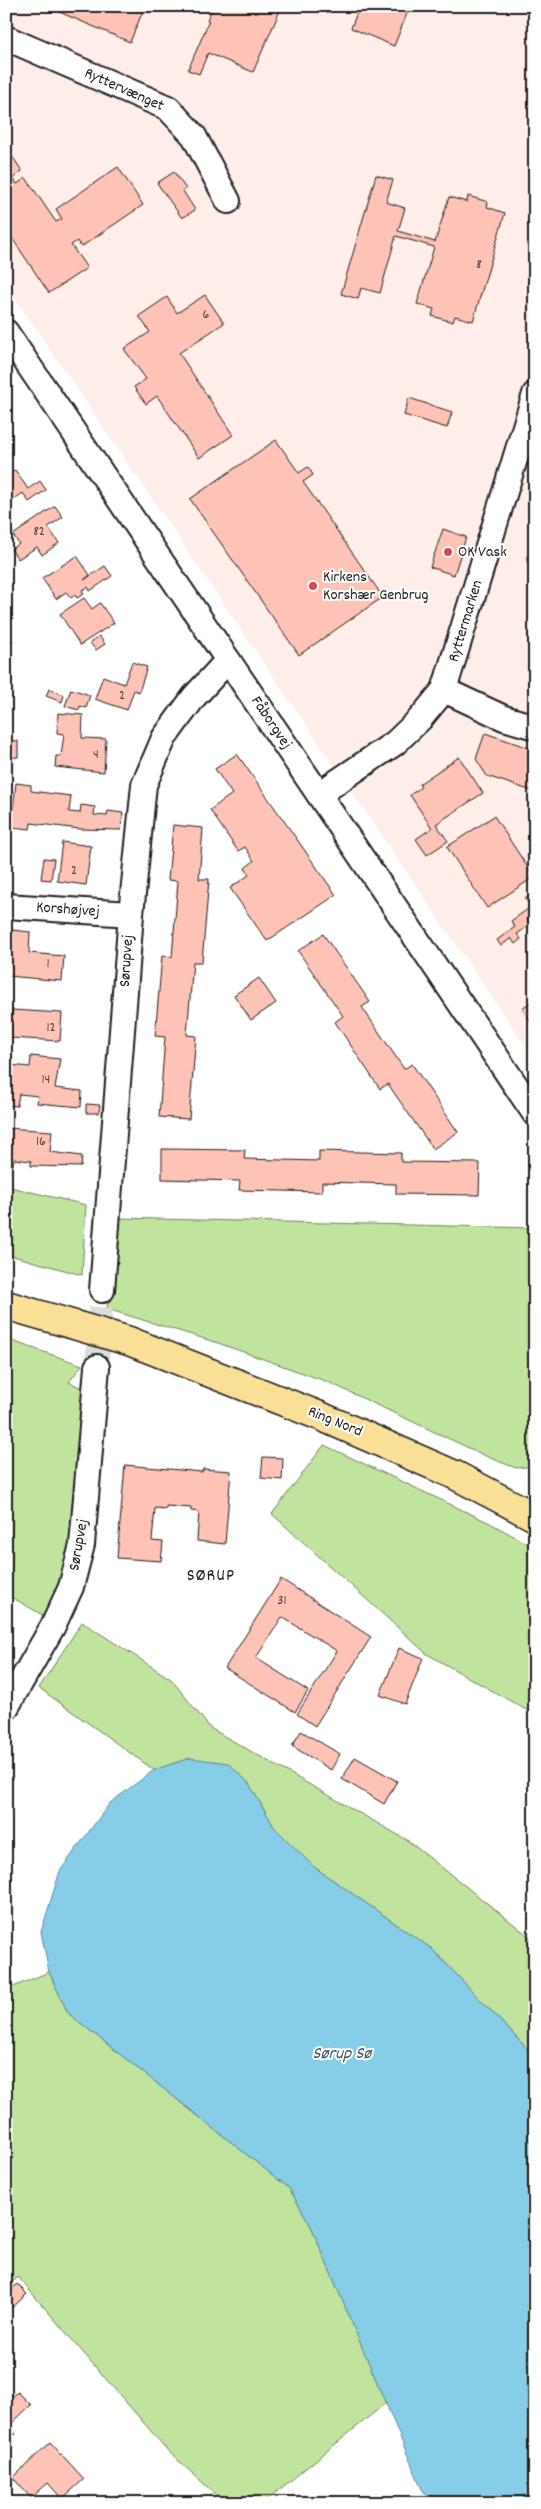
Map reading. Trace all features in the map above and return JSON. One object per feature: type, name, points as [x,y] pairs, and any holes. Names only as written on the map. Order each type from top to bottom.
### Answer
[{"type":"main road","name":"Ring Nord","points":[[6,1305],[129,1341],[370,1436],[456,1475],[535,1516]]},
{"type":"main road","name":"Ring Nord","points":[[129,1341],[176,1348],[209,1356],[296,1385],[394,1428],[535,1497]]},
{"type":"main road","points":[[535,1497],[531,1507],[535,1516]]},
{"type":"street","name":"Ryttervænget","points":[[6,38],[168,108],[194,136],[228,200]]},
{"type":"street","name":"Fåborgvej","points":[[6,332],[535,1114]]},
{"type":"street","name":"Ryttermarken","points":[[319,794],[395,742],[420,719],[444,690],[535,394]]},
{"type":"street","name":"Sørupvej","points":[[102,1290],[130,914],[144,785],[164,738],[194,697],[228,660]]},
{"type":"street","points":[[444,690],[504,718],[535,727]]},
{"type":"street","name":"Korshøjvej","points":[[6,906],[130,914]]},
{"type":"street","name":"Sørupvej","points":[[6,1708],[53,1626],[71,1587],[82,1545],[97,1367]]},
{"type":"shaded area","points":[[6,6],[535,6],[535,1060],[6,285]]},
{"type":"green space","points":[[6,1186],[86,1205],[82,1275],[6,1254]]},
{"type":"green space","points":[[116,1218],[535,1228],[535,1466],[516,1468],[490,1458],[328,1382],[218,1343],[107,1309]]},
{"type":"green space","points":[[6,1339],[82,1365],[69,1382],[84,1389],[71,1559],[46,1617],[6,1594]]},
{"type":"green space","points":[[324,1445],[490,1523],[535,1548],[535,1715],[427,1654],[272,1514]]},
{"type":"green space","points":[[82,1622],[171,1679],[210,1728],[407,1840],[535,1941],[535,2057],[432,1949],[314,1867],[274,1827],[248,1782],[190,1758],[154,1770],[39,1688]]},
{"type":"green space","points":[[49,1972],[68,2013],[289,2188],[311,2226],[386,2403],[263,2503],[225,2503],[168,2451],[18,2277],[6,2288],[6,1990]]},
{"type":"water","name":"Sørup Sø","points":[[190,1758],[228,1763],[248,1782],[274,1827],[314,1867],[432,1949],[535,2057],[535,2503],[432,2503],[422,2489],[311,2226],[289,2188],[68,2013],[49,1972],[41,1932],[60,1871],[110,1803],[154,1770]]},
{"type":"building","points":[[45,6],[145,6],[130,42]]},
{"type":"building","points":[[213,6],[282,6],[253,72],[208,53],[199,74],[188,70],[209,21],[207,20]]},
{"type":"building","points":[[348,6],[410,6],[394,46],[351,28],[358,10]]},
{"type":"building","points":[[6,147],[22,171],[13,178],[17,184],[26,178],[56,222],[62,219],[56,209],[118,167],[143,205],[81,247],[77,241],[71,245],[87,268],[49,293],[6,229]]},
{"type":"building","points":[[174,172],[186,189],[183,191],[195,210],[182,218],[157,183]]},
{"type":"building","points":[[376,175],[393,180],[386,202],[405,208],[398,231],[435,242],[449,197],[467,202],[468,196],[488,202],[487,207],[505,213],[473,321],[455,316],[453,322],[432,316],[434,309],[417,304],[434,247],[396,236],[380,293],[361,288],[358,299],[341,294]]},
{"type":"building","points":[[205,295],[224,323],[179,353],[233,435],[199,458],[157,396],[146,404],[134,387],[146,379],[124,349],[150,332],[139,316],[167,297],[177,313]]},
{"type":"building","points":[[409,398],[452,412],[447,428],[404,415]]},
{"type":"building","points":[[276,440],[299,473],[308,467],[313,475],[303,482],[383,597],[299,655],[190,499]]},
{"type":"building","points":[[15,470],[28,489],[40,481],[46,490],[29,502],[23,493],[6,505],[6,476]]},
{"type":"building","points":[[55,506],[63,517],[48,527],[59,543],[42,555],[37,547],[18,559],[11,549],[19,544],[13,535]]},
{"type":"building","name":"OK Vask","points":[[443,529],[466,537],[454,575],[430,567]]},
{"type":"building","points":[[77,556],[90,575],[84,580],[105,566],[112,576],[90,591],[88,587],[82,590],[84,594],[77,598],[75,595],[71,598],[66,592],[56,599],[42,578]]},
{"type":"building","points":[[84,598],[92,609],[100,603],[114,623],[80,645],[60,614]]},
{"type":"building","points":[[6,631],[13,641],[6,646]]},
{"type":"building","points":[[99,636],[105,644],[96,650],[90,643]]},
{"type":"building","points":[[132,662],[147,667],[139,692],[134,690],[127,710],[95,699],[103,676],[124,684]]},
{"type":"building","points":[[49,689],[64,695],[62,702],[46,696]]},
{"type":"building","points":[[71,689],[90,695],[86,708],[80,706],[79,710],[65,706]]},
{"type":"building","points":[[58,713],[83,715],[82,738],[106,739],[104,772],[55,767],[56,756],[61,756],[64,734],[57,733]]},
{"type":"building","points":[[485,733],[535,750],[535,792],[487,776],[476,759]]},
{"type":"building","points":[[6,741],[18,741],[18,757],[6,758]]},
{"type":"building","points":[[237,754],[336,895],[267,941],[230,888],[249,875],[245,868],[254,861],[245,847],[238,851],[210,810],[232,794],[215,769]]},
{"type":"building","points":[[459,757],[483,793],[436,824],[448,841],[427,855],[416,839],[432,828],[410,795],[421,787],[419,784]]},
{"type":"building","points":[[16,783],[31,785],[31,791],[71,796],[69,812],[80,813],[81,805],[95,807],[94,815],[107,816],[108,811],[123,813],[121,830],[80,829],[31,823],[30,829],[11,827]]},
{"type":"building","points":[[494,816],[534,877],[487,908],[447,847]]},
{"type":"building","points":[[173,825],[203,828],[199,879],[209,879],[202,962],[193,962],[187,1035],[196,1036],[189,1119],[159,1117],[165,1037],[155,1036],[162,956],[172,957],[178,881],[168,880]]},
{"type":"building","points":[[62,842],[91,846],[86,885],[57,881]]},
{"type":"building","points":[[44,858],[54,859],[51,880],[41,879]]},
{"type":"building","points":[[535,892],[535,902],[530,905],[525,899]]},
{"type":"building","points":[[535,904],[535,913],[527,919],[531,924],[517,934],[521,939],[515,944],[511,938],[501,946],[497,940],[515,927],[511,921]]},
{"type":"building","points":[[12,930],[30,932],[29,953],[64,956],[62,981],[8,976]]},
{"type":"building","points":[[323,934],[370,1002],[362,1007],[404,1069],[412,1064],[458,1132],[433,1149],[388,1084],[380,1089],[335,1022],[343,1016],[298,951]]},
{"type":"building","points":[[259,978],[276,1003],[251,1020],[234,995]]},
{"type":"building","points":[[535,999],[535,1028],[522,1008]]},
{"type":"building","points":[[12,1010],[62,1013],[60,1041],[10,1038]]},
{"type":"building","points":[[31,1056],[60,1059],[55,1088],[82,1091],[81,1107],[37,1103],[38,1096],[19,1094],[17,1106],[6,1105],[10,1065],[30,1067]]},
{"type":"building","points":[[86,1104],[100,1105],[99,1113],[86,1113]]},
{"type":"building","points":[[6,1128],[52,1131],[50,1152],[82,1156],[81,1167],[31,1166],[31,1161],[14,1159],[13,1165],[6,1164]]},
{"type":"building","points":[[162,1149],[245,1150],[244,1159],[319,1161],[319,1151],[401,1153],[401,1162],[480,1163],[479,1195],[396,1194],[396,1184],[322,1182],[322,1192],[239,1190],[240,1181],[162,1179]]},
{"type":"building","points":[[263,1457],[283,1458],[282,1480],[261,1478]]},
{"type":"building","points":[[125,1465],[202,1472],[203,1469],[231,1471],[225,1544],[197,1541],[199,1512],[191,1511],[191,1508],[166,1506],[166,1509],[155,1508],[152,1541],[163,1542],[161,1561],[117,1558]]},
{"type":"building","points":[[281,1579],[371,1637],[315,1726],[297,1714],[337,1651],[282,1617],[256,1658],[308,1691],[295,1712],[225,1668]]},
{"type":"building","points":[[399,1648],[423,1658],[405,1704],[380,1695]]},
{"type":"building","points":[[301,1731],[340,1754],[331,1770],[292,1746]]},
{"type":"building","points":[[355,1757],[397,1781],[384,1804],[342,1779]]},
{"type":"building","points":[[17,2284],[27,2294],[13,2307],[6,2300],[6,2295]]},
{"type":"building","points":[[6,2389],[13,2396],[18,2392],[31,2405],[8,2427],[16,2434],[6,2443]]},
{"type":"building","points":[[50,2442],[84,2479],[62,2499],[48,2483],[31,2498],[13,2478]]},
{"type":"tunnel","points":[[97,1367],[102,1290]]},
{"type":"place","name":"OK Vask","points":[[448,552]]},
{"type":"place","name":"Kirkens Korshær Genbrug","points":[[313,586]]},
{"type":"district","name":"SØRUP","points":[[211,1576]]}]
